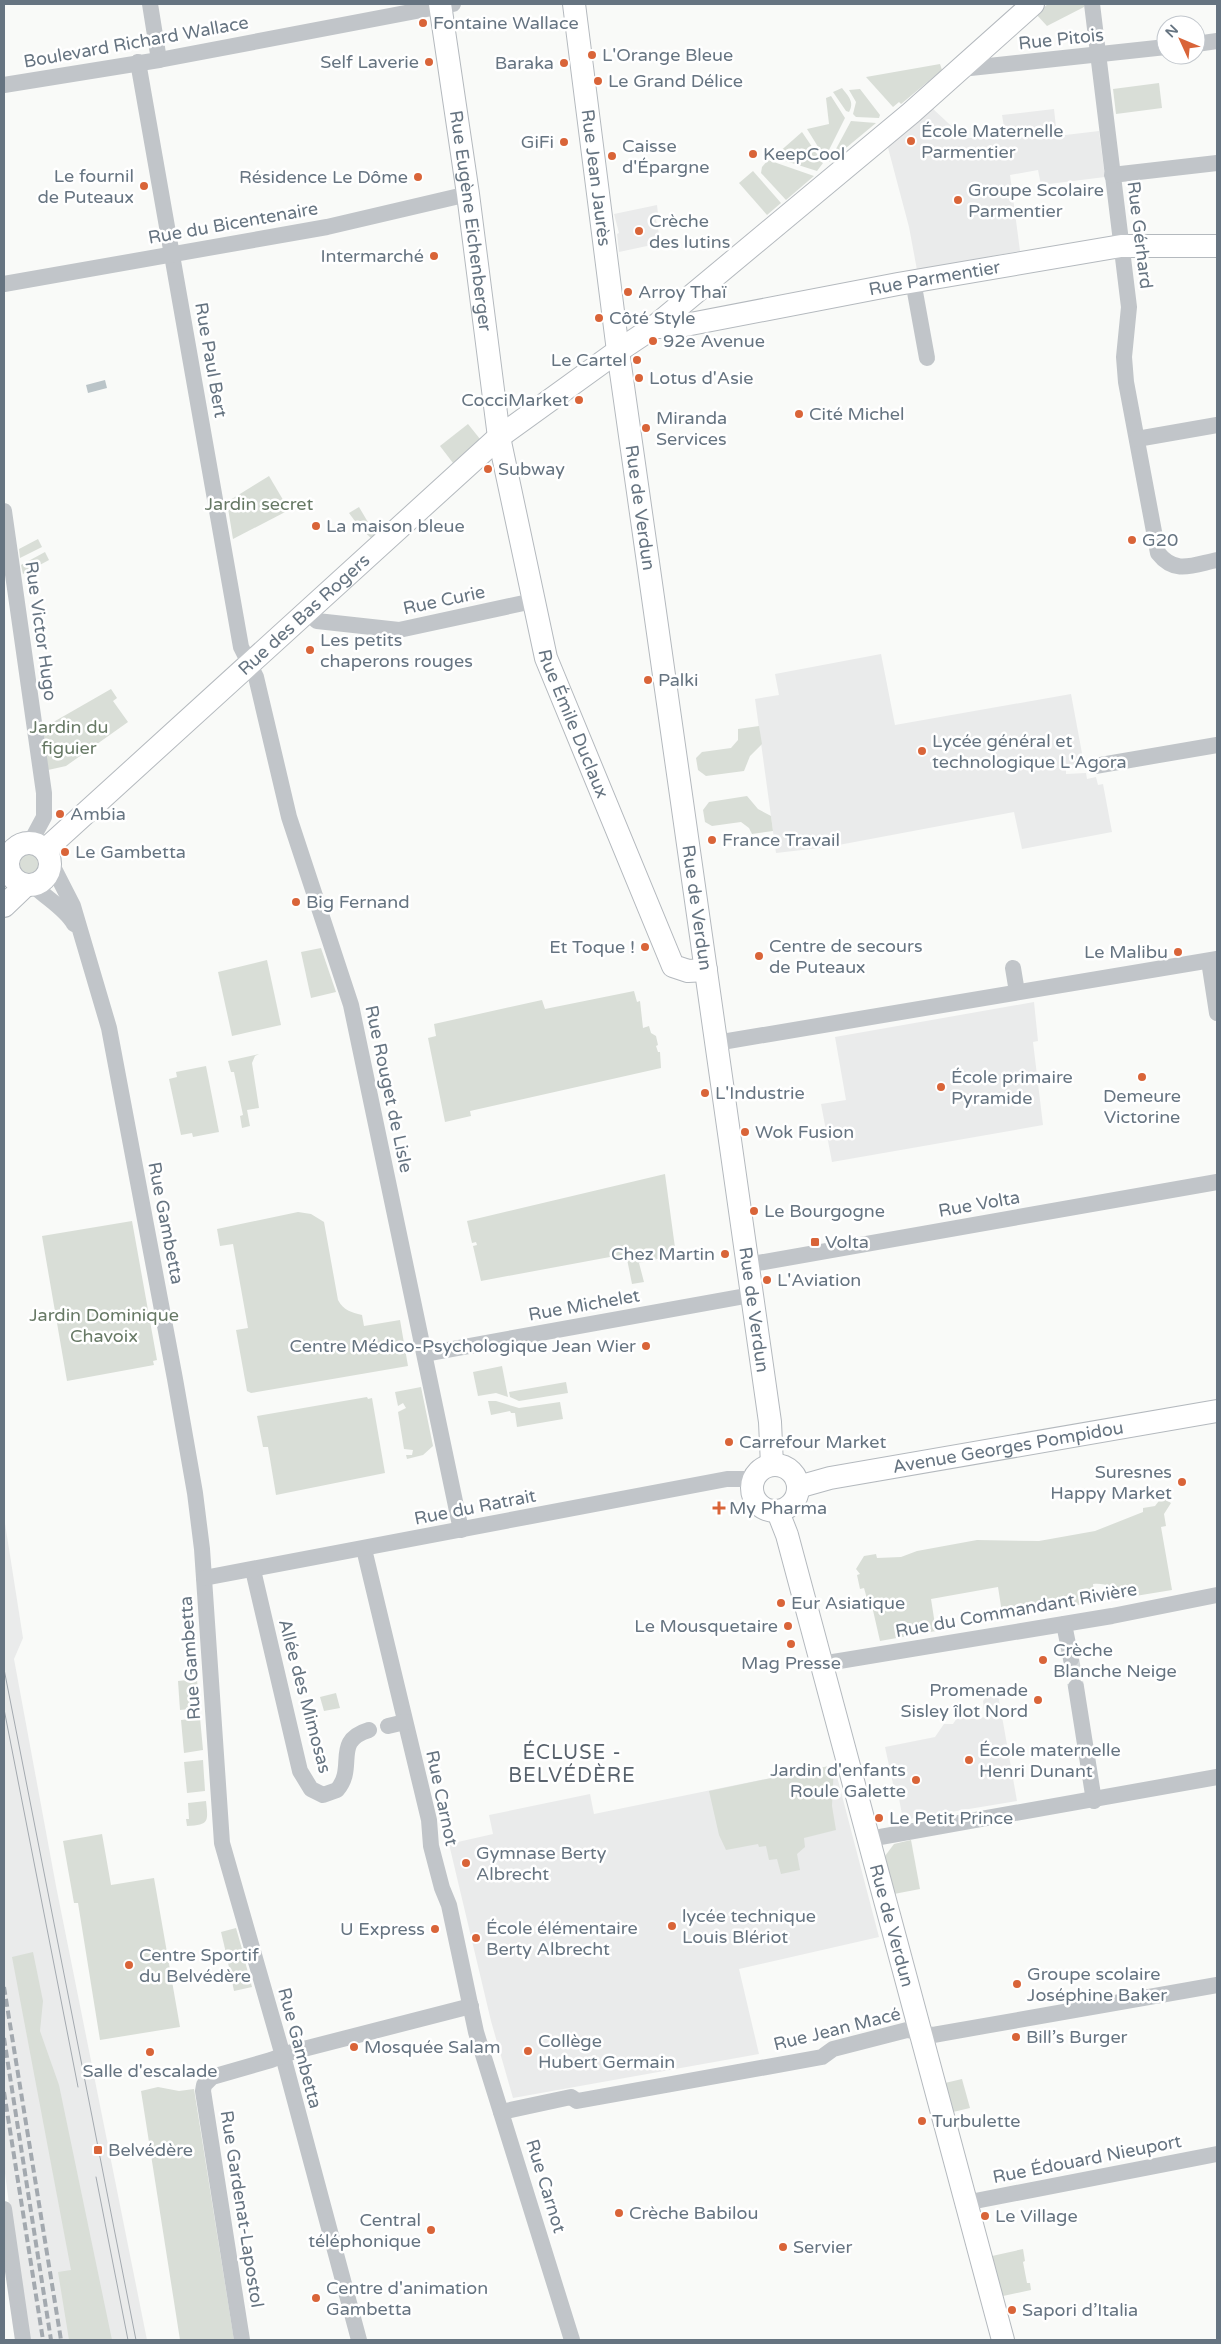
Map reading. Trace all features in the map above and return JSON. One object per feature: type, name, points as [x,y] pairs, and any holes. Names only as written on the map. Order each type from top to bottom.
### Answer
[{"type":"street","points":[[150,4],[159,60]]},
{"type":"street","name":"Boulevard Richard Wallace","points":[[4,85],[159,60],[445,4]]},
{"type":"street","name":"Rue Eugène Eichenberger","points":[[445,4],[499,438]]},
{"type":"street","name":"Rue Jean Jaurès","points":[[574,4],[618,351]]},
{"type":"street","name":"Rue des Bas Rogers","points":[[42,852],[499,438],[654,327],[961,70],[1033,4]]},
{"type":"street","name":"Rue Gérhard","points":[[1092,4],[1120,246],[1129,307],[1124,357],[1126,382],[1158,553],[1166,563],[1180,568],[1217,560]]},
{"type":"street","name":"Rue Pitois","points":[[961,70],[1156,48]]},
{"type":"street","name":"Rue Paul Bert","points":[[138,62],[241,647],[249,663]]},
{"type":"street","points":[[1112,175],[1217,163]]},
{"type":"street","name":"Rue du Bicentenaire","points":[[4,284],[327,228],[468,194]]},
{"type":"street","name":"Rue Parmentier","points":[[654,327],[694,323],[1120,246],[1217,246]]},
{"type":"street","points":[[913,282],[928,358]]},
{"type":"street","points":[[683,302],[685,312],[694,323]]},
{"type":"street","name":"Rue de Verdun","points":[[618,351],[772,1436],[772,1465]]},
{"type":"street","points":[[1137,439],[1217,424]]},
{"type":"street","name":"Rue Émile Duclaux","points":[[499,438],[546,658],[673,966],[688,971],[706,970]]},
{"type":"street","name":"Rue Victor Hugo","points":[[4,511],[44,793],[42,852]]},
{"type":"street","name":"Rue Curie","points":[[308,612],[317,621],[399,630],[533,601]]},
{"type":"street","name":"Rue Rouget de Lisle","points":[[249,663],[256,677],[289,817],[351,1004],[462,1530]]},
{"type":"street","points":[[1095,766],[1217,745]]},
{"type":"street","points":[[4,906],[30,885],[39,883],[48,875],[42,852],[14,849],[6,862],[13,879],[30,885]]},
{"type":"street","name":"Rue Gambetta","points":[[42,852],[73,906],[92,965],[109,1028],[175,1379],[195,1493],[204,1578],[222,1842],[283,2056],[358,2340]]},
{"type":"street","name":"Rue Gambetta","points":[[30,885],[48,900],[63,909],[73,921],[92,965]]},
{"type":"street","points":[[716,1043],[1213,960],[1217,1013]]},
{"type":"street","points":[[1013,968],[1017,992]]},
{"type":"street","name":"Rue Volta","points":[[747,1265],[1217,1182]]},
{"type":"street","name":"Rue Michelet","points":[[425,1354],[751,1295]]},
{"type":"street","name":"Avenue Georges Pompidou","points":[[798,1487],[830,1478],[1217,1411]]},
{"type":"street","points":[[772,1465],[789,1469],[796,1477],[798,1487],[793,1503],[787,1509],[778,1512],[764,1509],[756,1502],[752,1489],[754,1479],[761,1470],[772,1465]]},
{"type":"street","name":"Rue du Ratrait","points":[[204,1578],[727,1479],[754,1479]]},
{"type":"street","name":"Rue de Verdun","points":[[778,1512],[787,1536],[1003,2340]]},
{"type":"street","name":"Rue Carnot","points":[[364,1549],[429,1820],[431,1846],[442,1888],[449,1905],[476,2032],[572,2340]]},
{"type":"street","name":"Allée des Mimosas","points":[[253,1570],[300,1771],[311,1789],[323,1795],[337,1790],[345,1778],[349,1743],[358,1734],[369,1730]]},
{"type":"street","name":"Rue du Commandant Rivière","points":[[821,1664],[1064,1624],[1217,1595]]},
{"type":"street","points":[[1064,1624],[1071,1659]]},
{"type":"street","points":[[1076,1687],[1094,1801]]},
{"type":"street","points":[[388,1726],[405,1722]]},
{"type":"street","points":[[869,1839],[1094,1801],[1217,1777]]},
{"type":"street","name":"Rue Jean Macé","points":[[501,2112],[571,2097],[577,2101],[822,2057],[833,2049],[907,2030],[933,2034],[942,2033],[1217,1985]]},
{"type":"street","points":[[283,2056],[471,2006]]},
{"type":"street","name":"Rue Gardenat-Lapostol","points":[[242,2340],[203,2091],[204,2085],[212,2077],[283,2056]]},
{"type":"street","name":"Rue Édouard Nieuport","points":[[965,2203],[1217,2154]]},
{"type":"street","points":[[4,2209],[23,2340]]},
{"type":"shaded area","name":"Groupe Scolaire Parmentier","points":[[931,107],[963,137],[970,138],[1005,133],[1002,115],[1054,109],[1057,136],[1099,131],[1105,177],[1041,185],[1038,170],[1010,175],[1020,251],[917,270],[909,227],[887,144]]},
{"type":"shaded area","name":"Crèche des lutins","points":[[657,205],[658,214],[655,215],[661,243],[619,252],[617,234],[619,233],[614,214]]},
{"type":"shaded area","points":[[105,380],[107,388],[88,393],[86,385]]},
{"type":"shaded area","name":"Lycée général et technologique L'Agora","points":[[881,654],[895,725],[1071,694],[1084,764],[1066,765],[1066,774],[1086,773],[1087,779],[1096,777],[1098,785],[1103,784],[1112,832],[1022,849],[1014,812],[828,847],[776,853],[755,699],[779,695],[775,674]]},
{"type":"shaded area","name":"École primaire Pyramide","points":[[1034,1002],[1038,1041],[1033,1042],[1043,1125],[832,1162],[821,1104],[846,1100],[835,1037]]},
{"type":"shaded area","points":[[4,1517],[23,1638],[14,1659],[56,1886],[147,2340],[27,2340],[4,2166]]},
{"type":"shaded area","name":"École maternelle Henri Dunant","points":[[998,1694],[1017,1801],[903,1820],[898,1793],[895,1793],[885,1747],[935,1737],[944,1724],[953,1724],[959,1715],[965,1714],[972,1719],[985,1717],[983,1701],[987,1696]]},
{"type":"shaded area","name":"lycée technique Louis Blériot","points":[[834,1765],[879,1937],[739,1969],[759,2054],[513,2098],[491,2021],[449,1844],[493,1834],[489,1815],[590,1794],[594,1814]]},
{"type":"green space","points":[[1048,4],[1084,4],[1084,7],[1047,26],[1036,14]]},
{"type":"green space","points":[[940,64],[942,70],[901,104],[899,102],[893,107],[866,77]]},
{"type":"green space","points":[[1159,83],[1162,108],[1116,114],[1113,89]]},
{"type":"green space","points":[[842,88],[851,102],[849,112],[846,111],[833,92]]},
{"type":"green space","points":[[860,89],[880,115],[879,118],[856,117],[853,114],[856,102],[849,90]]},
{"type":"green space","points":[[831,96],[845,118],[825,158],[807,129],[829,124],[826,98]]},
{"type":"green space","points":[[851,121],[876,123],[829,162]]},
{"type":"green space","points":[[802,132],[823,163],[817,171],[776,158],[777,154]]},
{"type":"green space","points":[[768,160],[814,176],[786,200],[761,173],[762,167]]},
{"type":"green space","points":[[753,171],[781,203],[767,215],[739,183]]},
{"type":"green space","points":[[468,424],[480,439],[453,463],[440,446]]},
{"type":"green space","name":"Jardin secret","points":[[269,476],[289,510],[233,539],[227,502]]},
{"type":"green space","points":[[359,507],[375,534],[371,538],[360,528],[349,513]]},
{"type":"green space","points":[[38,539],[42,547],[20,558],[19,549]]},
{"type":"green space","points":[[45,552],[49,560],[23,574],[21,565]]},
{"type":"green space","name":"Jardin du figuier","points":[[111,689],[117,698],[113,701],[128,722],[66,766],[48,770],[43,728]]},
{"type":"green space","points":[[759,726],[762,744],[750,756],[744,771],[706,776],[698,770],[696,758],[702,752],[731,748],[738,740],[738,729]]},
{"type":"green space","points":[[747,796],[758,809],[771,816],[773,831],[752,834],[749,828],[741,822],[712,826],[705,822],[703,810],[709,802]]},
{"type":"green space","points":[[29,854],[36,857],[39,864],[36,871],[29,874],[22,871],[19,864],[22,857]]},
{"type":"green space","points":[[321,948],[336,992],[311,998],[301,952]]},
{"type":"green space","points":[[267,960],[281,1025],[232,1036],[218,972]]},
{"type":"green space","points":[[634,991],[637,1002],[640,1001],[643,1028],[649,1026],[651,1033],[656,1036],[658,1045],[656,1046],[658,1052],[660,1052],[661,1068],[470,1111],[471,1116],[445,1122],[428,1038],[436,1036],[434,1024],[542,1000],[545,1009]]},
{"type":"green space","points":[[259,1054],[255,1056],[252,1063],[259,1108],[247,1110],[250,1126],[242,1128],[240,1116],[243,1115],[234,1072],[231,1072],[228,1061]]},
{"type":"green space","points":[[206,1066],[219,1132],[193,1137],[192,1133],[181,1135],[169,1079],[177,1077],[176,1072]]},
{"type":"green space","points":[[665,1174],[676,1255],[639,1263],[644,1282],[632,1284],[626,1254],[481,1281],[473,1246],[477,1245],[476,1242],[472,1243],[467,1221]]},
{"type":"green space","points":[[298,1212],[311,1214],[324,1222],[338,1300],[343,1307],[351,1312],[362,1315],[364,1326],[400,1320],[408,1366],[251,1393],[247,1391],[236,1330],[248,1328],[233,1244],[220,1246],[217,1229]]},
{"type":"green space","name":"Jardin Dominique Chavoix","points":[[132,1221],[157,1360],[153,1361],[154,1365],[67,1381],[42,1236]]},
{"type":"green space","points":[[502,1366],[508,1397],[496,1393],[478,1396],[473,1372]]},
{"type":"green space","points":[[566,1382],[568,1393],[519,1401],[510,1397],[509,1392]]},
{"type":"green space","points":[[421,1387],[433,1446],[423,1455],[407,1459],[406,1455],[412,1455],[413,1450],[404,1449],[398,1412],[406,1408],[403,1403],[398,1406],[395,1392]]},
{"type":"green space","points":[[367,1397],[368,1399],[372,1398],[385,1473],[276,1495],[268,1447],[263,1447],[257,1416]]},
{"type":"green space","points":[[488,1401],[496,1401],[519,1408],[560,1402],[563,1419],[517,1427],[515,1413],[510,1411],[491,1415]]},
{"type":"green space","points":[[1162,1497],[1171,1503],[1164,1514],[1166,1526],[1161,1527],[1172,1590],[1117,1599],[1114,1591],[1109,1586],[1093,1584],[1094,1593],[1081,1595],[1083,1604],[1003,1619],[998,1587],[931,1599],[936,1631],[880,1641],[872,1606],[869,1606],[864,1588],[860,1589],[857,1575],[860,1574],[856,1569],[864,1556],[876,1554],[877,1558],[901,1557],[917,1551],[977,1540],[1039,1541],[1095,1531],[1143,1512],[1143,1508],[1155,1506]]},
{"type":"green space","points":[[197,1679],[199,1708],[180,1710],[178,1681]]},
{"type":"green space","points":[[336,1693],[340,1708],[324,1711],[320,1697]]},
{"type":"green space","points":[[200,1718],[203,1750],[184,1753],[181,1720]]},
{"type":"green space","points":[[203,1760],[205,1791],[187,1793],[184,1762]]},
{"type":"green space","points":[[834,1765],[832,1806],[836,1830],[804,1838],[805,1847],[797,1854],[800,1870],[781,1874],[777,1859],[769,1860],[766,1846],[759,1847],[758,1844],[726,1850],[719,1835],[709,1791]]},
{"type":"green space","points":[[206,1801],[206,1821],[187,1826],[186,1819],[189,1819],[188,1803]]},
{"type":"green space","name":"Centre Sportif du Belvédère","points":[[102,1834],[111,1885],[154,1878],[180,2027],[100,2040],[78,1903],[74,1903],[63,1841]]},
{"type":"green space","points":[[911,1840],[920,1889],[894,1894],[885,1856],[894,1844]]},
{"type":"green space","points":[[236,1928],[242,1949],[226,1953],[221,1932]]},
{"type":"green space","points":[[33,1952],[43,2001],[40,2031],[59,2085],[112,2340],[69,2340],[58,2272],[71,2270],[12,1957]]},
{"type":"green space","points":[[243,1954],[252,1987],[234,1991],[227,1958]]},
{"type":"green space","points":[[962,2079],[970,2108],[953,2112],[945,2083]]},
{"type":"green space","points":[[158,2087],[179,2091],[194,2089],[234,2340],[180,2340],[141,2091]]},
{"type":"green space","points":[[1023,2249],[1025,2261],[1023,2262],[1027,2283],[1030,2283],[1031,2290],[1003,2296],[992,2256]]},
{"type":"tunnel","points":[[1071,1659],[1076,1687]]},
{"type":"tram line","points":[[4,1669],[136,2340]]},
{"type":"tram line","points":[[4,1709],[78,2087]]},
{"type":"tram line","points":[[96,2177],[128,2340]]},
{"type":"railway","points":[[4,1987],[61,2340]]},
{"type":"railway","points":[[4,2038],[51,2340]]},
{"type":"railway","points":[[4,2092],[43,2340]]},
{"type":"place","name":"Fontaine Wallace","points":[[423,23]]},
{"type":"place","name":"L'Orange Bleue","points":[[592,55]]},
{"type":"place","name":"Self Laverie","points":[[429,62]]},
{"type":"place","name":"Baraka","points":[[564,63]]},
{"type":"place","name":"Le Grand Délice","points":[[598,81]]},
{"type":"place","name":"École Maternelle Parmentier","points":[[911,141]]},
{"type":"place","name":"GiFi","points":[[564,142]]},
{"type":"place","name":"KeepCool","points":[[753,154]]},
{"type":"place","name":"Caisse d'Épargne","points":[[612,156]]},
{"type":"place","name":"Résidence Le Dôme","points":[[418,177]]},
{"type":"place","name":"Le fournil de Puteaux","points":[[144,186]]},
{"type":"place","name":"Groupe Scolaire Parmentier","points":[[958,200]]},
{"type":"place","name":"Crèche des lutins","points":[[639,231]]},
{"type":"place","name":"Intermarché","points":[[434,256]]},
{"type":"place","name":"Arroy Thaï","points":[[628,292]]},
{"type":"place","name":"Côté Style","points":[[599,318]]},
{"type":"place","name":"92e Avenue","points":[[653,341]]},
{"type":"place","name":"Le Cartel","points":[[637,360]]},
{"type":"place","name":"Lotus d'Asie","points":[[639,378]]},
{"type":"place","name":"CocciMarket","points":[[579,400]]},
{"type":"place","name":"Cité Michel","points":[[799,414]]},
{"type":"place","name":"Miranda Services","points":[[646,428]]},
{"type":"place","name":"Subway","points":[[488,469]]},
{"type":"place","name":"La maison bleue","points":[[316,526]]},
{"type":"place","name":"G20","points":[[1132,540]]},
{"type":"place","name":"Les petits chaperons rouges","points":[[310,650]]},
{"type":"place","name":"Palki","points":[[648,680]]},
{"type":"place","name":"Lycée général et technologique L'Agora","points":[[922,751]]},
{"type":"place","name":"Ambia","points":[[60,814]]},
{"type":"place","name":"France Travail","points":[[712,840]]},
{"type":"place","name":"Le Gambetta","points":[[65,852]]},
{"type":"place","name":"Big Fernand","points":[[296,902]]},
{"type":"place","name":"Et Toque !","points":[[645,947]]},
{"type":"place","name":"Le Malibu","points":[[1178,952]]},
{"type":"place","name":"Centre de secours de Puteaux","points":[[759,956]]},
{"type":"place","name":"Demeure Victorine","points":[[1142,1077]]},
{"type":"place","name":"École primaire Pyramide","points":[[941,1087]]},
{"type":"place","name":"L'Industrie","points":[[705,1093]]},
{"type":"place","name":"Wok Fusion","points":[[745,1132]]},
{"type":"place","name":"Le Bourgogne","points":[[754,1211]]},
{"type":"place","name":"Volta","points":[[815,1242]]},
{"type":"place","name":"Chez Martin","points":[[725,1254]]},
{"type":"place","name":"L'Aviation","points":[[767,1280]]},
{"type":"place","name":"Centre Médico-Psychologique Jean Wier","points":[[646,1346]]},
{"type":"place","name":"Carrefour Market","points":[[729,1442]]},
{"type":"place","name":"Suresnes Happy Market","points":[[1182,1482]]},
{"type":"place","name":"My Pharma","points":[[719,1508]]},
{"type":"place","name":"Eur Asiatique","points":[[781,1603]]},
{"type":"place","name":"Le Mousquetaire","points":[[788,1626]]},
{"type":"place","name":"Mag Presse","points":[[791,1644]]},
{"type":"place","name":"Crèche Blanche Neige","points":[[1043,1660]]},
{"type":"place","name":"Promenade Sisley îlot Nord","points":[[1038,1700]]},
{"type":"place","name":"École maternelle Henri Dunant","points":[[969,1760]]},
{"type":"place","name":"Jardin d'enfants Roule Galette","points":[[916,1780]]},
{"type":"place","name":"Le Petit Prince","points":[[879,1818]]},
{"type":"place","name":"Gymnase Berty Albrecht","points":[[466,1863]]},
{"type":"place","name":"lycée technique Louis Blériot","points":[[672,1926]]},
{"type":"place","name":"U Express","points":[[435,1929]]},
{"type":"place","name":"École élémentaire Berty Albrecht","points":[[476,1938]]},
{"type":"place","name":"Centre Sportif du Belvédère","points":[[129,1965]]},
{"type":"place","name":"Groupe scolaire Joséphine Baker","points":[[1017,1984]]},
{"type":"place","name":"Bill’s Burger","points":[[1016,2037]]},
{"type":"place","name":"Mosquée Salam","points":[[354,2047]]},
{"type":"place","name":"Collège Hubert Germain","points":[[528,2051]]},
{"type":"place","name":"Salle d'escalade","points":[[150,2052]]},
{"type":"place","name":"Turbulette","points":[[922,2121]]},
{"type":"place","name":"Belvédère","points":[[98,2150]]},
{"type":"place","name":"Crèche Babilou","points":[[619,2213]]},
{"type":"place","name":"Le Village","points":[[985,2216]]},
{"type":"place","name":"Central téléphonique","points":[[431,2230]]},
{"type":"place","name":"Servier","points":[[783,2247]]},
{"type":"place","name":"Centre d'animation Gambetta","points":[[316,2298]]},
{"type":"place","name":"Sapori d’Italia","points":[[1012,2310]]},
{"type":"district","name":"ÉCLUSE - BELVÉDÈRE","points":[[572,1764]]}]
